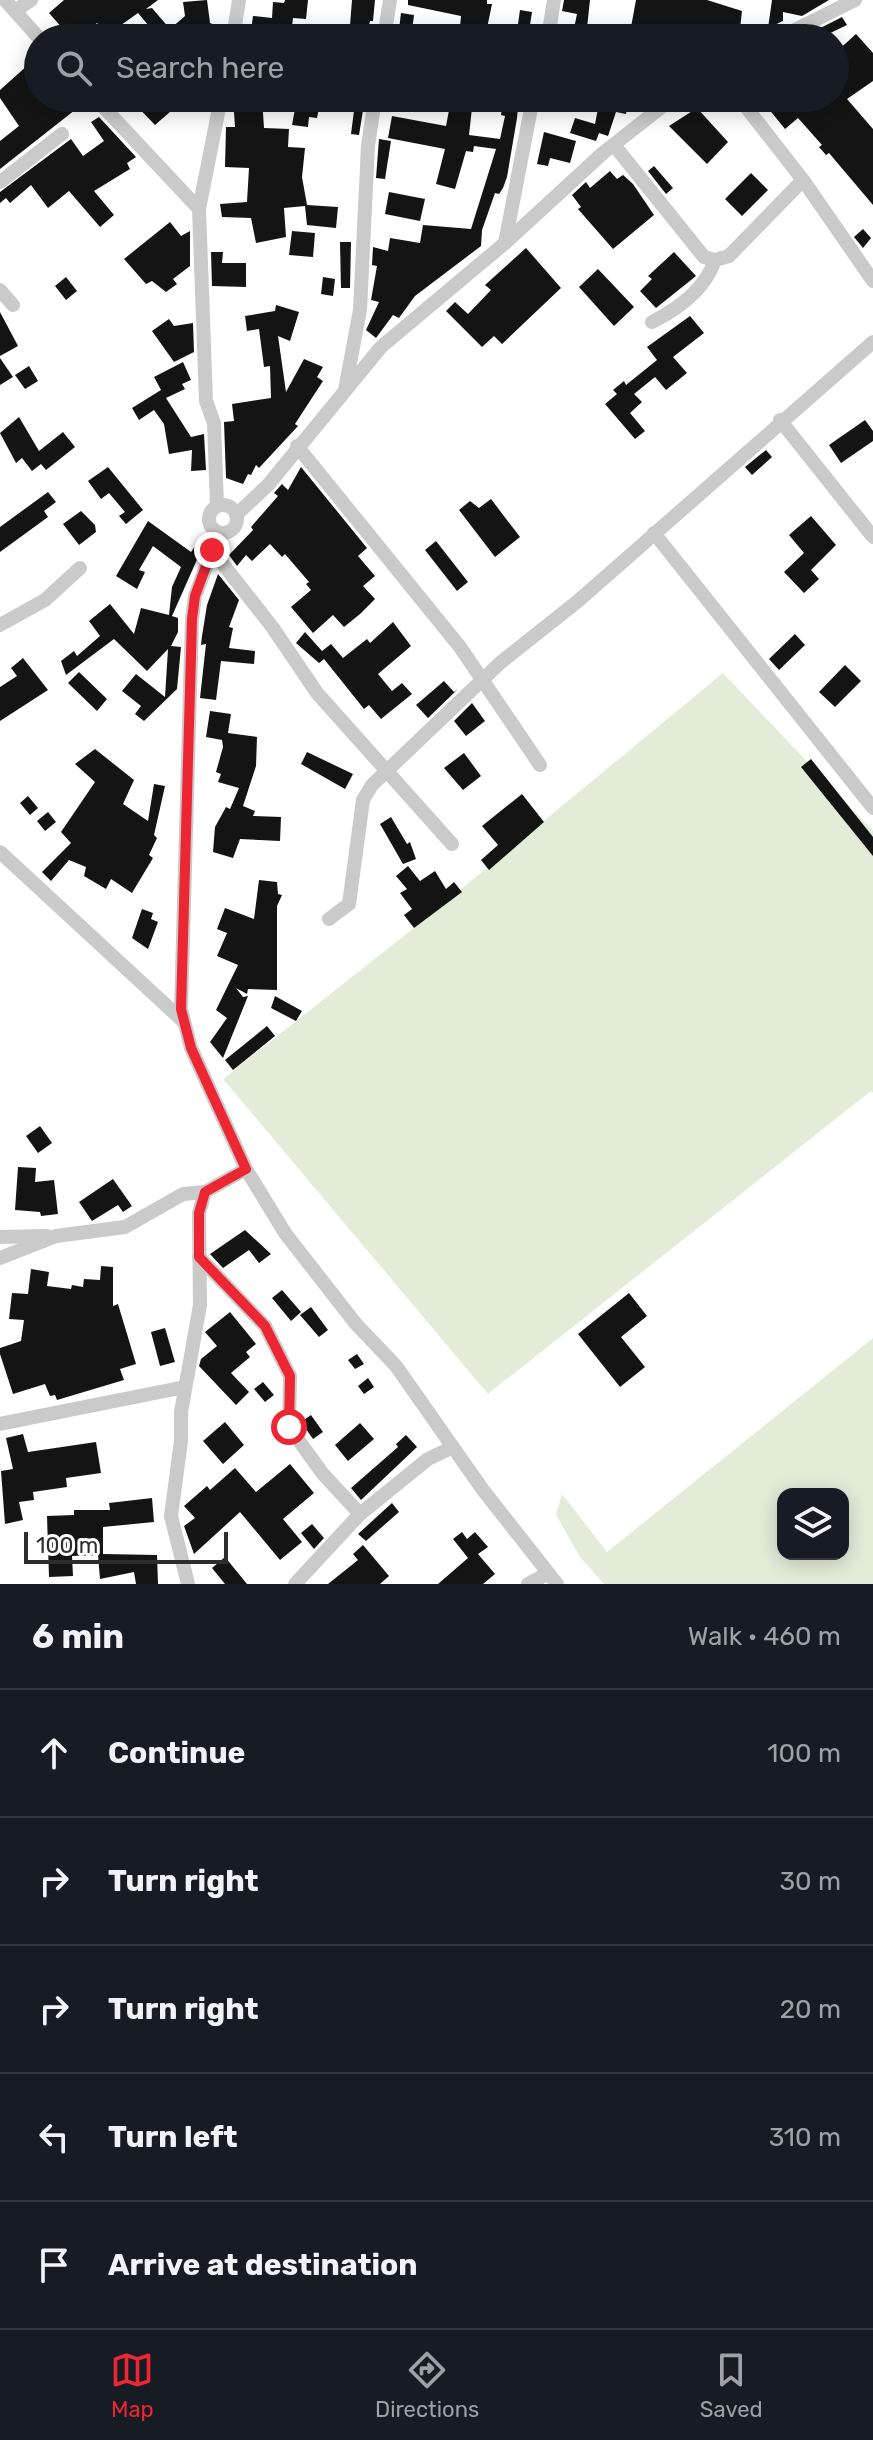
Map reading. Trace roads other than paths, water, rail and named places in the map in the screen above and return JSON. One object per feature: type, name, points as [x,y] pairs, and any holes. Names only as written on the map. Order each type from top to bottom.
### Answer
[{"type":"street","points":[[26,24],[10,6],[31,0]]},
{"type":"street","points":[[235,24],[239,0]]},
{"type":"street","points":[[386,24],[390,0]]},
{"type":"street","points":[[550,24],[554,0]]},
{"type":"street","points":[[807,24],[855,0]]},
{"type":"street","points":[[108,112],[199,209]]},
{"type":"street","points":[[218,112],[199,209],[206,401],[214,423],[217,506],[208,518],[211,527],[219,533]]},
{"type":"street","points":[[345,390],[360,310],[368,146],[373,112]]},
{"type":"street","points":[[505,243],[530,112]]},
{"type":"street","points":[[219,533],[233,529],[236,515],[256,498],[381,347],[655,112]]},
{"type":"street","points":[[750,112],[803,180],[873,281]]},
{"type":"street","points":[[0,182],[62,134]]},
{"type":"street","points":[[614,145],[704,257],[715,260],[729,256],[803,180]]},
{"type":"street","points":[[652,322],[678,309],[705,281],[715,260]]},
{"type":"street","points":[[0,290],[13,305]]},
{"type":"street","points":[[329,919],[349,904],[363,800],[386,772],[500,663],[873,342]]},
{"type":"street","points":[[780,420],[873,537]]},
{"type":"street","points":[[297,446],[460,647],[540,765]]},
{"type":"street","points":[[217,506],[231,507],[236,515]]},
{"type":"street","points":[[219,533],[195,596],[192,619],[182,952],[183,1021],[191,1048],[246,1169],[285,1233],[356,1324],[396,1366],[552,1579],[528,1584]]},
{"type":"street","points":[[654,533],[873,808]]},
{"type":"street","points":[[212,550],[273,628],[317,693],[452,844]]},
{"type":"street","points":[[0,625],[45,600],[80,568]]},
{"type":"street","points":[[0,852],[183,1021]]},
{"type":"street","points":[[0,1237],[56,1236],[125,1227],[183,1194],[205,1192],[246,1169]]},
{"type":"street","points":[[188,1584],[171,1516],[185,1387],[200,1305],[199,1213],[205,1192]]},
{"type":"street","points":[[0,1258],[56,1236]]},
{"type":"street","points":[[199,1257],[265,1326],[290,1376],[289,1427],[323,1474],[360,1514]]},
{"type":"street","points":[[0,1424],[185,1387]]},
{"type":"street","points":[[295,1584],[360,1514],[428,1459],[453,1447]]}]
